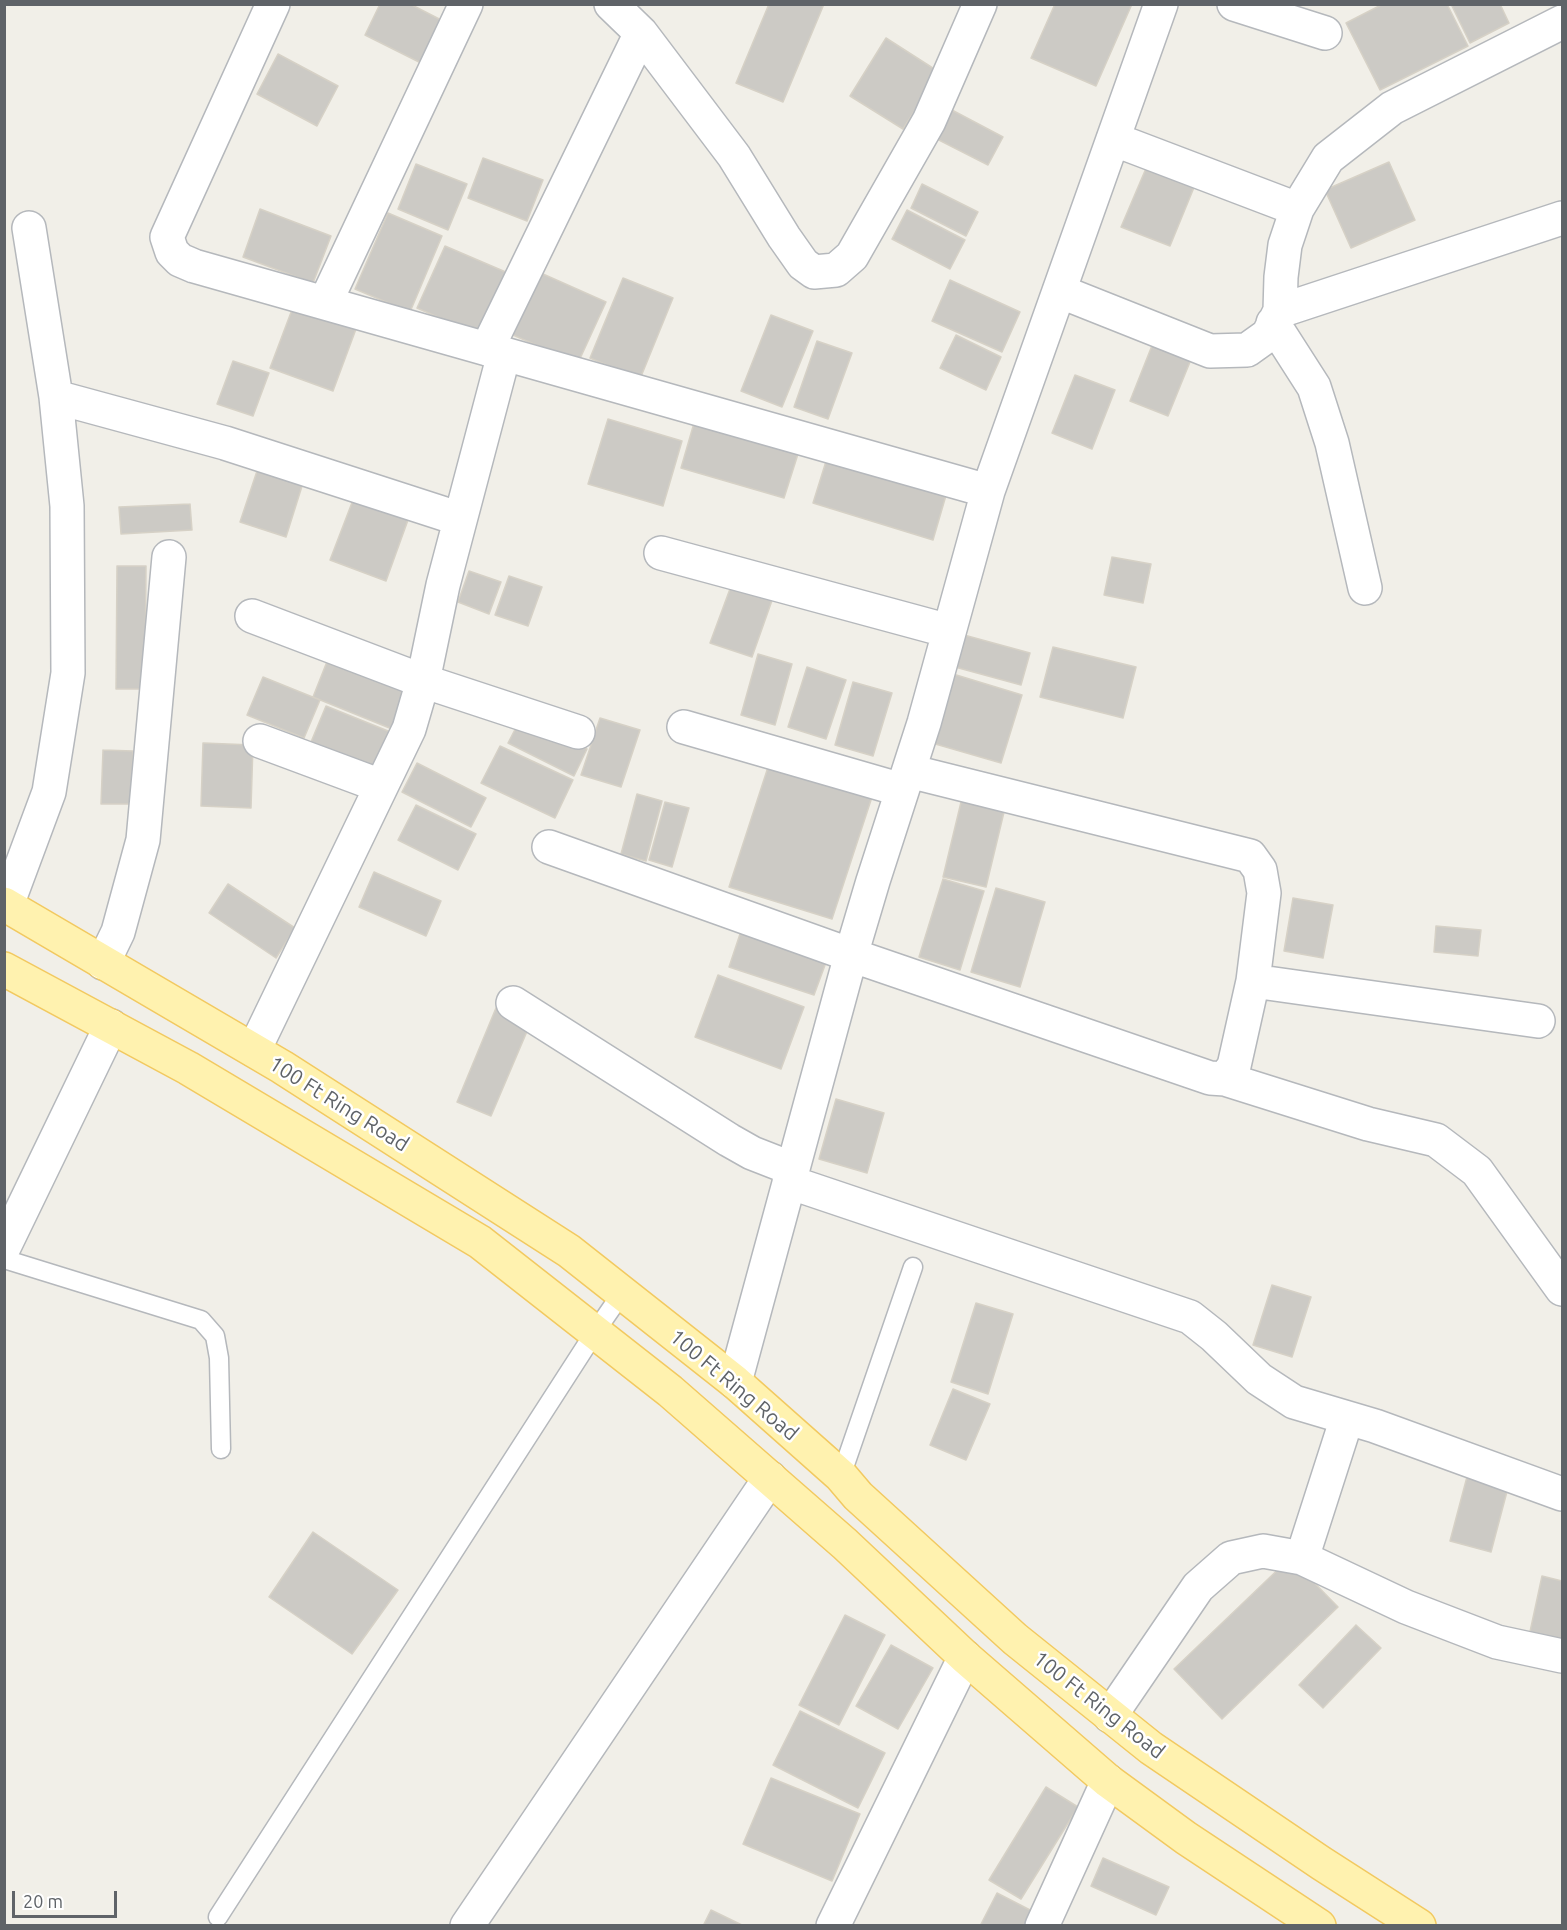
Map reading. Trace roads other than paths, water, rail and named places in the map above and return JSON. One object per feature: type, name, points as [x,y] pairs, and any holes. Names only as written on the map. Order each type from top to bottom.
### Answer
[{"type":"main road","name":"100 Ft Ring Road","points":[[6,905],[254,1050],[569,1251],[735,1382],[841,1476],[867,1504],[1015,1639],[1110,1716],[1160,1755],[1419,1926]]},
{"type":"main road","points":[[4,969],[188,1068],[480,1242],[670,1391],[845,1544],[965,1657],[1108,1781],[1195,1844],[1319,1926]]},
{"type":"street","points":[[273,4],[167,237],[172,252],[180,260],[194,266],[988,491]]},
{"type":"street","points":[[325,303],[466,4]]},
{"type":"street","points":[[611,4],[641,33],[734,156],[803,264],[814,272],[836,270],[852,256],[929,121],[980,4]]},
{"type":"street","points":[[735,1382],[851,955],[905,781],[988,491],[1161,4]]},
{"type":"street","points":[[1234,4],[1325,33]]},
{"type":"street","points":[[1059,291],[1210,351],[1247,350],[1268,335],[1276,317],[1285,245],[1297,208],[1328,158],[1392,108],[1563,22]]},
{"type":"street","points":[[254,1050],[409,729],[423,681],[443,585],[460,519],[495,352],[641,33]]},
{"type":"street","points":[[1113,139],[1297,208]]},
{"type":"street","points":[[1276,317],[1563,218]]},
{"type":"street","points":[[6,905],[49,792],[68,673],[67,506],[56,397],[29,228]]},
{"type":"street","points":[[1276,317],[1314,387],[1332,443],[1365,588]]},
{"type":"street","points":[[56,397],[225,443],[460,519]]},
{"type":"street","points":[[661,553],[949,631]]},
{"type":"street","points":[[103,963],[118,932],[143,840],[169,557]]},
{"type":"street","points":[[252,616],[423,681],[578,732]]},
{"type":"street","points":[[684,727],[905,781],[1250,856],[1260,870],[1264,893],[1253,981],[1234,1066],[1225,1079]]},
{"type":"street","points":[[260,741],[381,786]]},
{"type":"street","points":[[549,847],[851,955],[1210,1078],[1225,1079],[1368,1124],[1436,1140],[1477,1170],[1563,1289]]},
{"type":"street","points":[[1253,981],[1538,1021]]},
{"type":"street","points":[[513,1003],[729,1140],[791,1176],[1190,1317],[1214,1336],[1259,1379],[1294,1402],[1375,1426],[1563,1494]]},
{"type":"street","points":[[4,1247],[111,1026]]},
{"type":"street","points":[[1302,1558],[1347,1418]]},
{"type":"street","points":[[467,1926],[770,1478]]},
{"type":"street","points":[[1110,1716],[1198,1587],[1231,1558],[1263,1551],[1302,1558],[1406,1607],[1497,1642],[1563,1656]]},
{"type":"street","points":[[833,1926],[965,1657]]},
{"type":"street","points":[[1042,1926],[1108,1781]]},
{"type":"lane","points":[[4,1259],[201,1320],[215,1336],[219,1358],[221,1449]]},
{"type":"lane","points":[[841,1476],[913,1267]]},
{"type":"lane","points":[[218,1917],[622,1293]]}]
